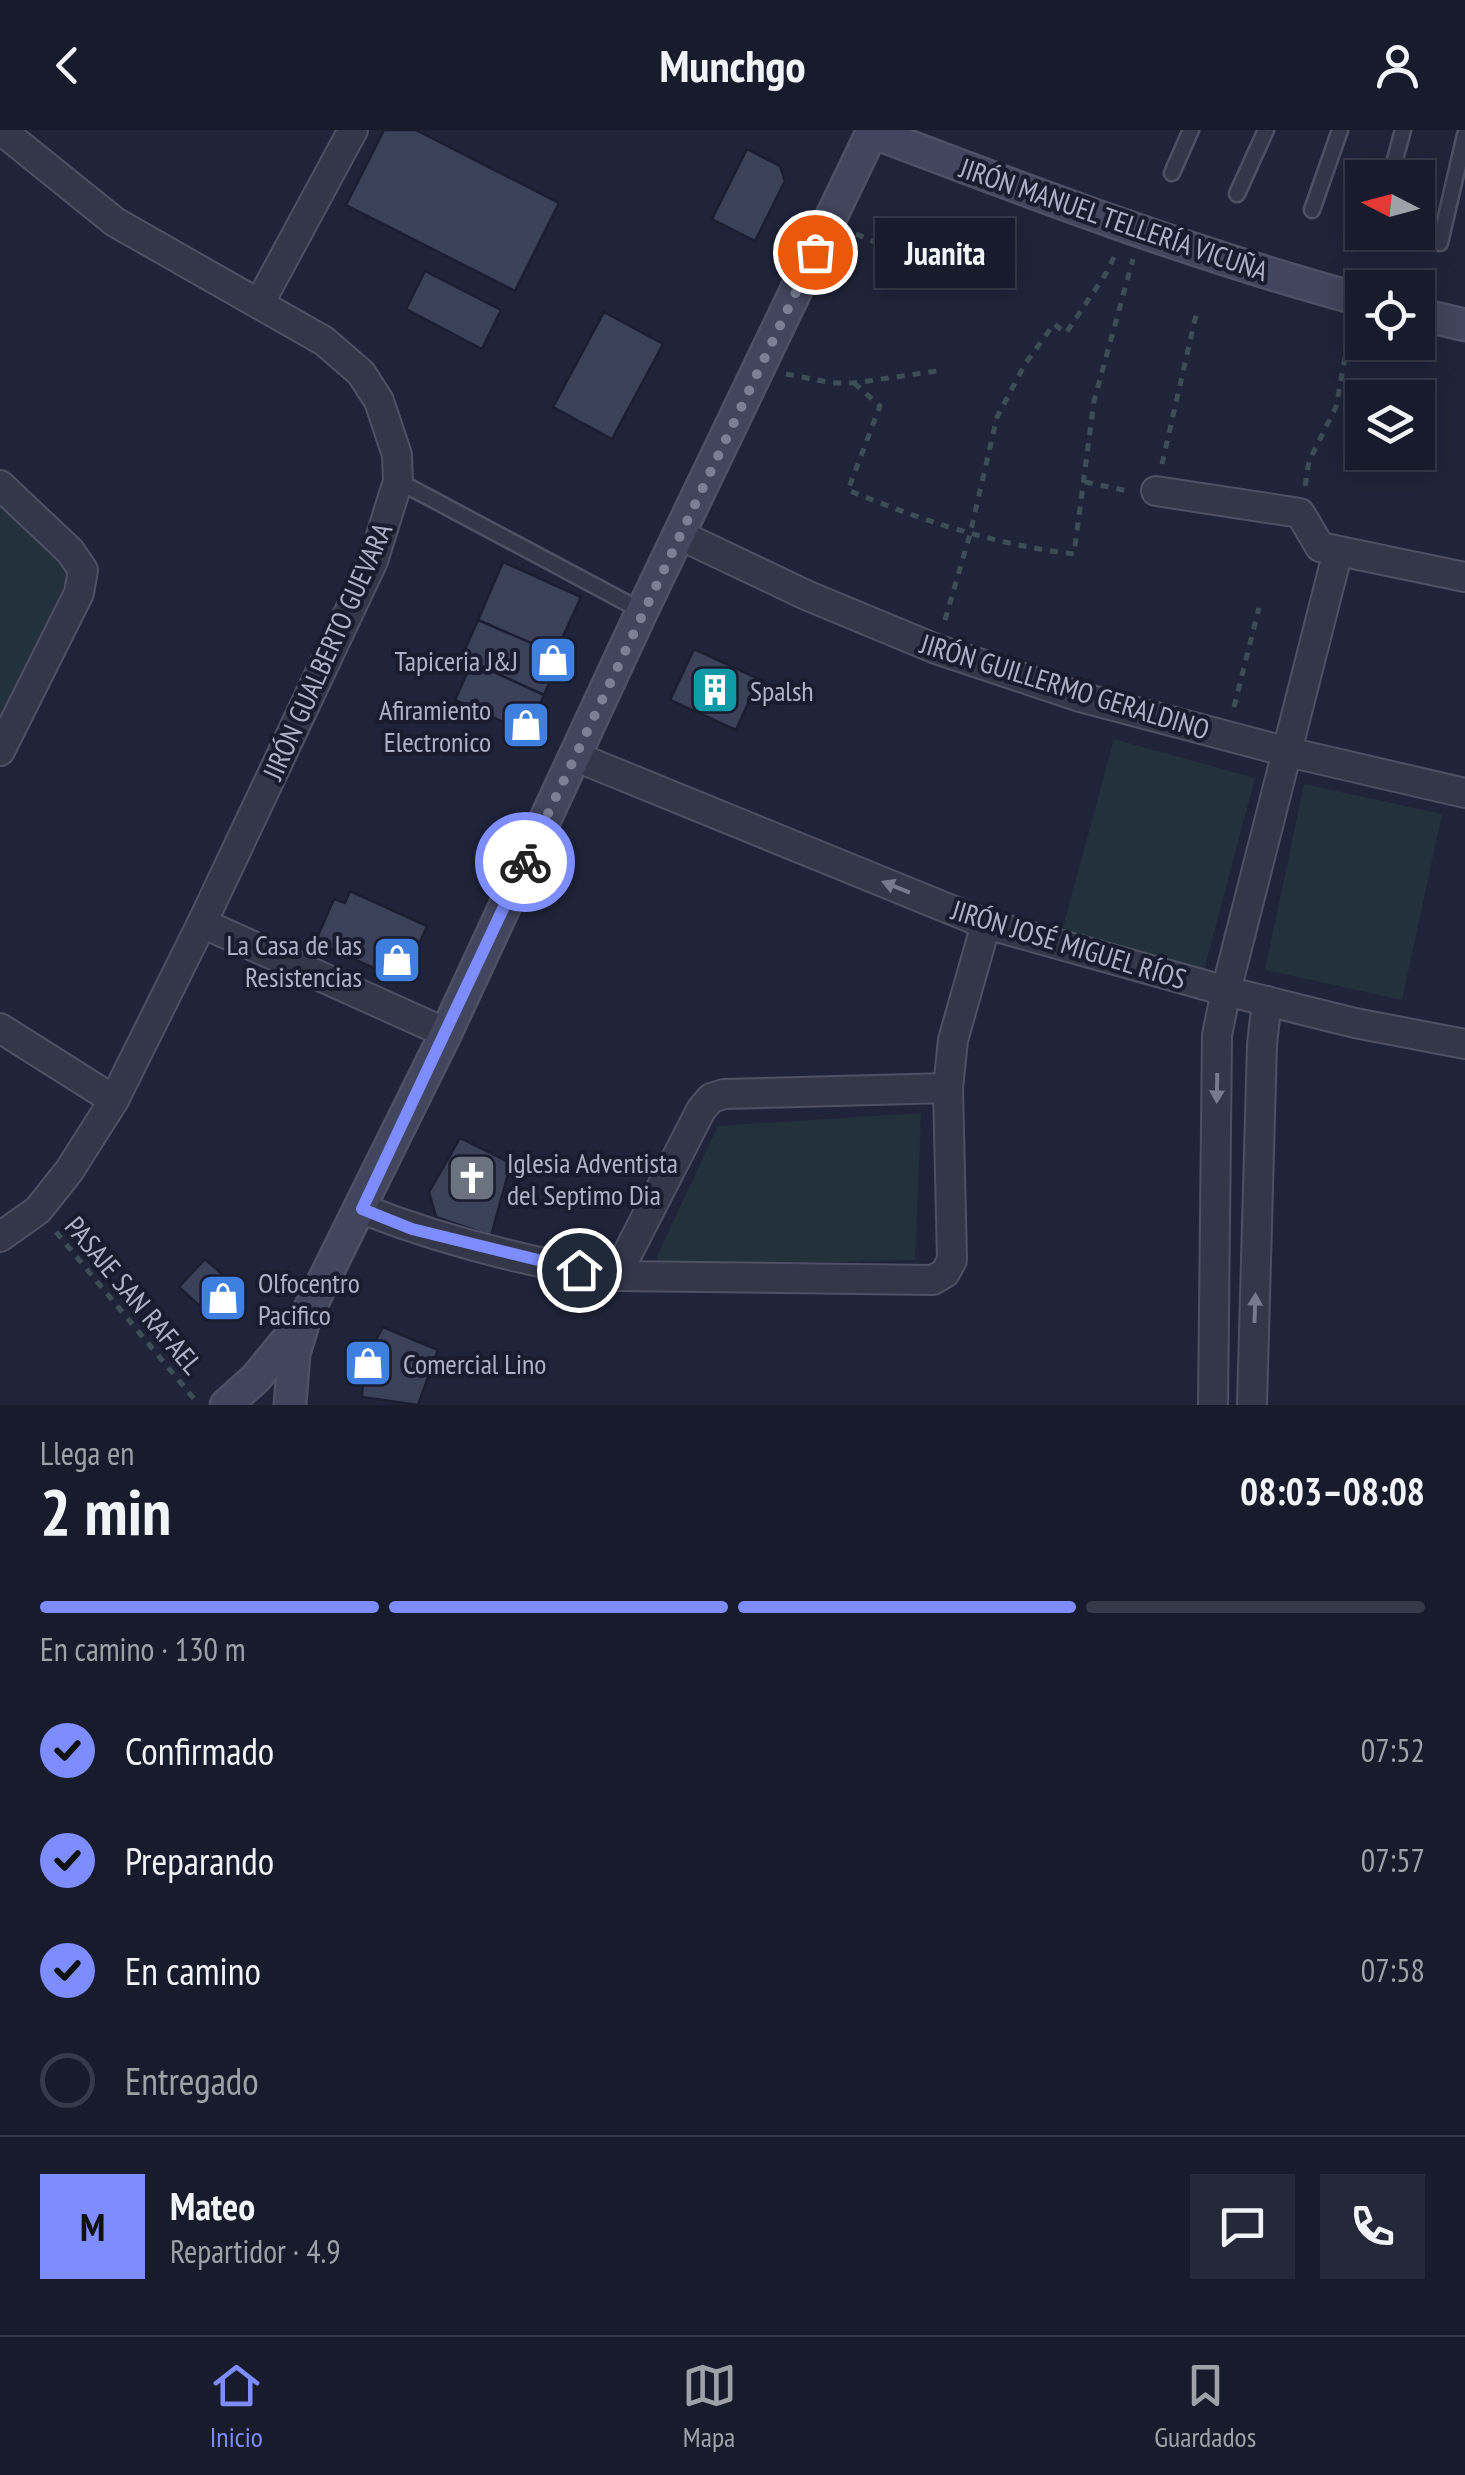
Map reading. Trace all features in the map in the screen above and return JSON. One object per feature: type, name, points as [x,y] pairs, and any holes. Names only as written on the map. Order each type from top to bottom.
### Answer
[{"type":"street","name":"JIRÓN GUALBERTO GUEVARA","points":[[0,1237],[38,1210],[69,1171],[114,1100],[202,924],[373,561],[398,480],[397,455],[378,401],[361,374],[324,340],[115,222],[1,130]]},
{"type":"street","points":[[259,304],[353,130]]},
{"type":"street","points":[[290,1405],[294,1354],[305,1318],[446,1034],[871,131]]},
{"type":"street","name":"JIRÓN MANUEL TELLERÍA VICUÑA","points":[[871,131],[1133,230],[1230,263],[1345,295]]},
{"type":"street","points":[[1435,318],[1465,326]]},
{"type":"street","points":[[0,485],[70,552],[83,570],[79,592],[0,752]]},
{"type":"street","points":[[1156,490],[1300,513],[1320,548],[1465,576]]},
{"type":"street","name":"JIRÓN GUILLERMO GERALDINO","points":[[680,534],[806,595],[936,648],[1080,697],[1288,752],[1465,793]]},
{"type":"street","points":[[1214,1405],[1218,1035],[1338,551]]},
{"type":"street","name":"JIRÓN JOSÉ MIGUEL RÍOS","points":[[574,756],[986,924],[1226,991],[1355,1023],[1465,1044]]},
{"type":"street","points":[[202,924],[446,1034]]},
{"type":"street","points":[[362,1209],[412,1229],[616,1276],[933,1280],[945,1273],[952,1260],[948,1088],[953,1040],[986,924]]},
{"type":"street","points":[[1252,1405],[1262,1044],[1267,1001]]},
{"type":"street","points":[[0,1028],[114,1100]]},
{"type":"street","points":[[616,1276],[711,1098],[724,1094],[948,1088]]},
{"type":"street","points":[[226,1405],[256,1378],[305,1318]]},
{"type":"lane","points":[[1172,173],[1191,130]]},
{"type":"lane","points":[[1237,194],[1266,130]]},
{"type":"lane","points":[[1312,210],[1340,130]]},
{"type":"lane","points":[[1395,160],[1403,130]]},
{"type":"lane","points":[[1440,243],[1464,132]]},
{"type":"lane","points":[[398,480],[642,611]]},
{"type":"path","points":[[829,223],[982,288]]},
{"type":"path","points":[[854,383],[880,406],[848,490],[970,534],[1032,549],[1074,554],[1094,401],[1118,321],[1133,230]]},
{"type":"path","points":[[936,648],[970,534],[997,417],[1025,364],[1054,324],[1066,333],[1133,230]]},
{"type":"path","points":[[1156,490],[1196,315]]},
{"type":"path","points":[[1300,513],[1309,461],[1336,407],[1346,360]]},
{"type":"path","points":[[758,369],[833,383],[937,371]]},
{"type":"path","points":[[1226,736],[1259,608]]},
{"type":"path","name":"PASAJE SAN RAFAEL","points":[[38,1210],[199,1405]]},
{"type":"shaded area","points":[[0,503],[72,569],[0,720]]},
{"type":"shaded area","points":[[1114,739],[1255,778],[1204,970],[1062,931]]},
{"type":"shaded area","points":[[1304,784],[1442,814],[1402,1000],[1265,970]]},
{"type":"shaded area","points":[[921,1113],[915,1260],[660,1266],[657,1256],[718,1126]]},
{"type":"building","points":[[384,130],[416,130],[559,203],[515,291],[346,205]]},
{"type":"building","points":[[747,149],[780,166],[785,181],[755,241],[712,219]]},
{"type":"building","points":[[425,271],[501,310],[482,349],[406,309]]},
{"type":"building","points":[[604,312],[663,344],[612,439],[553,407]]},
{"type":"building","points":[[503,562],[581,597],[555,654],[478,620]]},
{"type":"building","points":[[478,620],[561,656],[544,695],[461,658]]},
{"type":"building","name":"Spalsh","points":[[694,649],[759,679],[736,730],[670,700]]},
{"type":"building","points":[[472,662],[544,695],[527,733],[455,700]]},
{"type":"building","points":[[350,891],[427,926],[411,963],[385,973],[315,942],[334,899],[345,903]]},
{"type":"building","name":"Iglesia Adventista del Septimo Dia","points":[[460,1138],[511,1163],[491,1236],[436,1217],[429,1192]]},
{"type":"building","points":[[205,1259],[241,1291],[215,1320],[179,1287]]},
{"type":"building","points":[[383,1327],[438,1350],[418,1405],[362,1397],[364,1361]]},
{"type":"way so far","points":[[525,862],[815,252]]},
{"type":"place","name":"Juanita","points":[[815,252]]},
{"type":"place","name":"Tapiceria J&J","points":[[553,660]]},
{"type":"place","name":"Spalsh","points":[[715,690]]},
{"type":"place","name":"Afiramiento Electronico","points":[[526,725]]},
{"type":"place","name":"La Casa de las Resistencias","points":[[397,960]]},
{"type":"place","name":"Iglesia Adventista del Septimo Dia","points":[[472,1178]]},
{"type":"place","name":"Olfocentro Pacifico","points":[[223,1298]]},
{"type":"place","name":"Comercial Lino","points":[[368,1363]]},
{"type":"route","points":[[525,862],[362,1209],[412,1229],[579,1270]]}]
